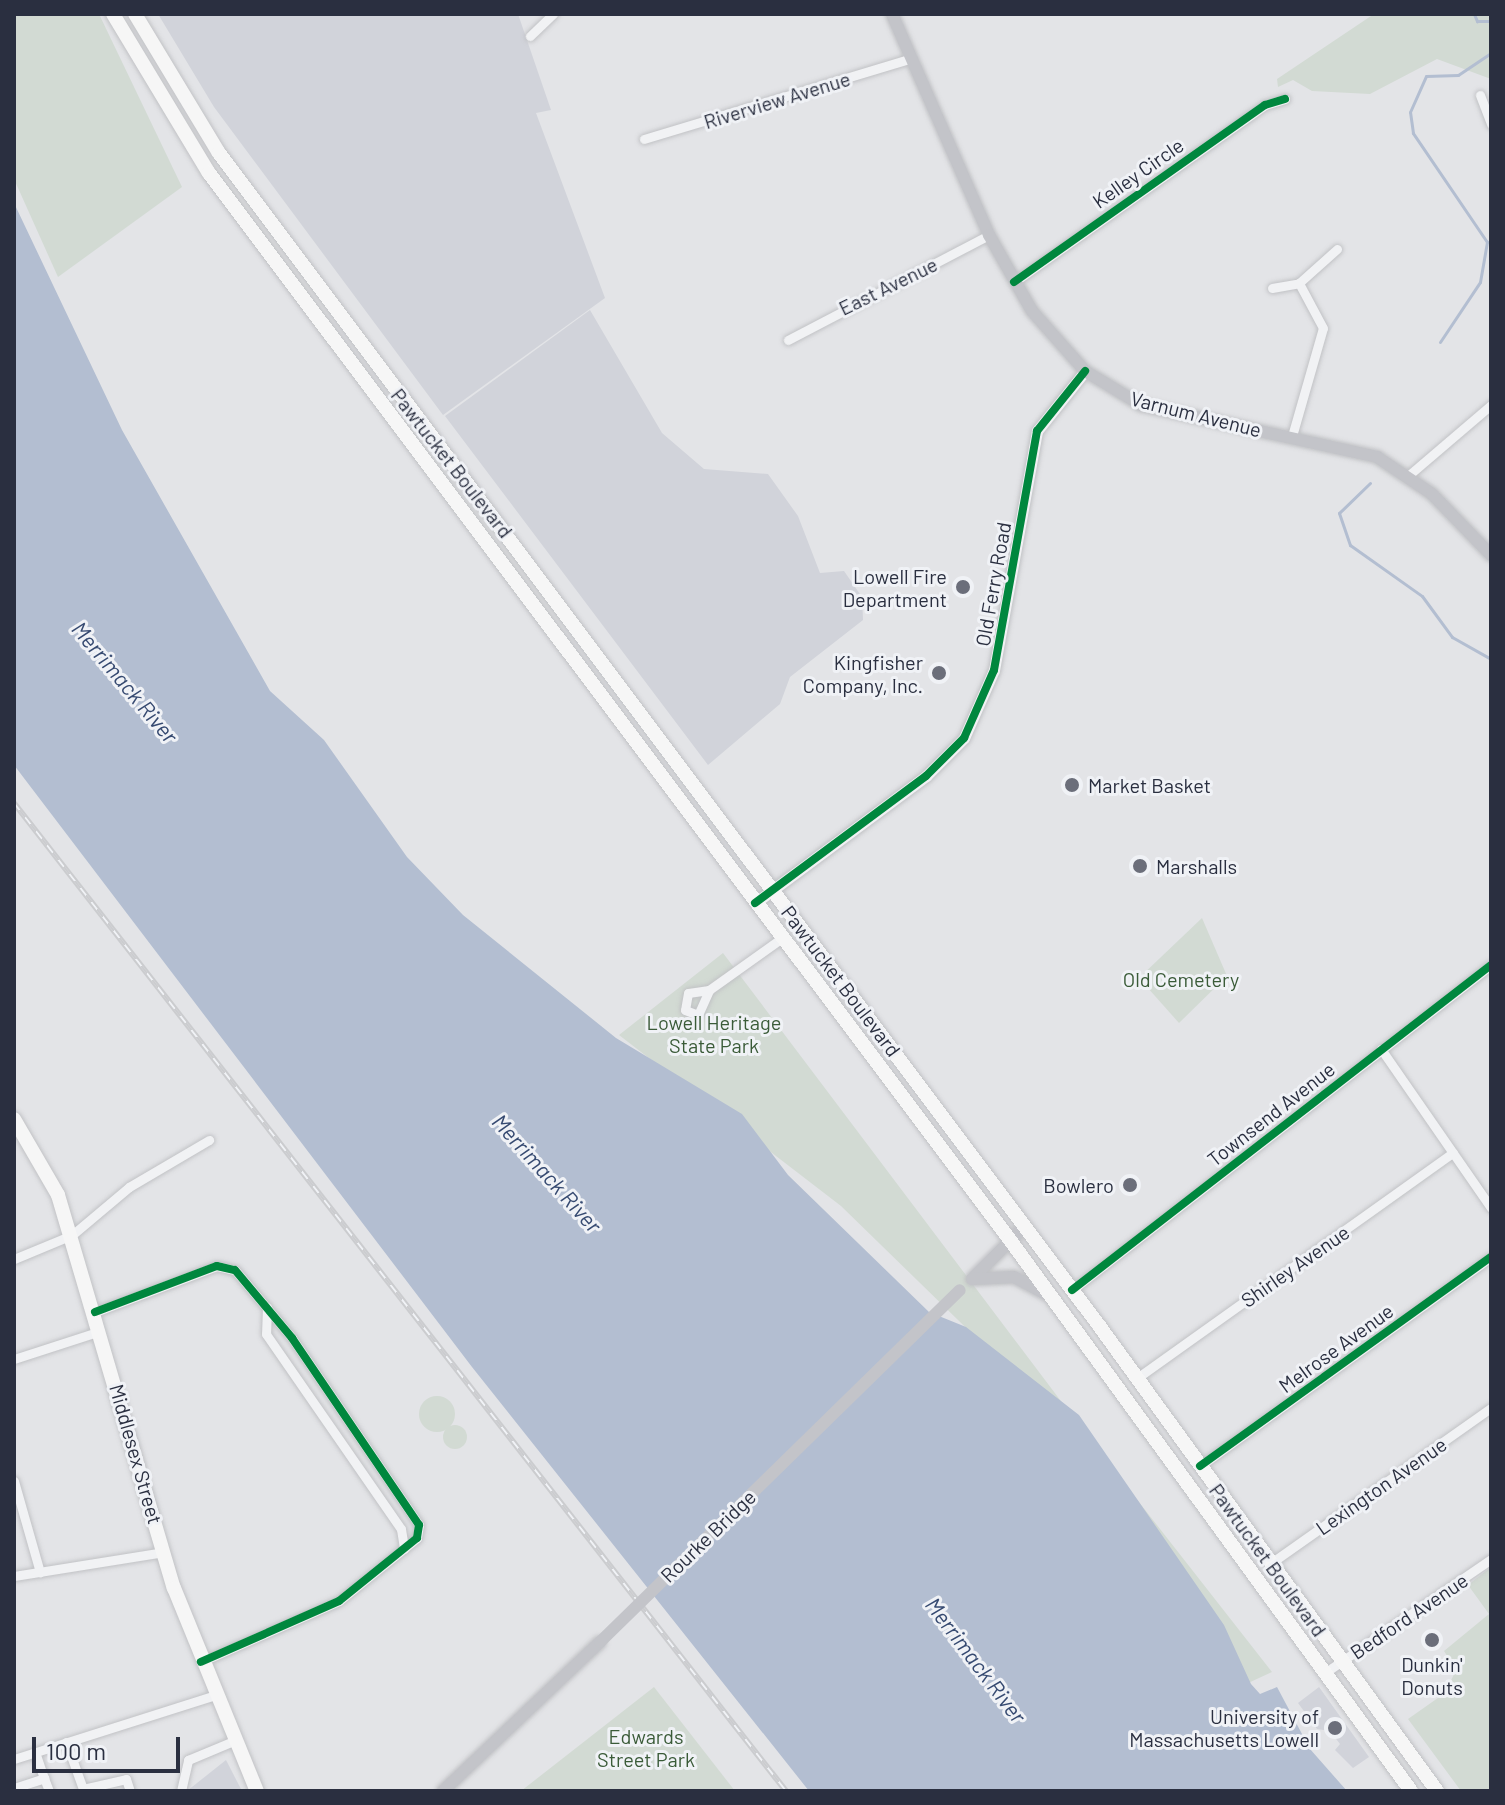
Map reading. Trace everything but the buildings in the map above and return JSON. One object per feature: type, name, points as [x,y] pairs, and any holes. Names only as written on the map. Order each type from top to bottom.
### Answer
[{"type":"main road","name":"Pawtucket Boulevard","points":[[113,14],[209,173],[1010,1240],[1411,1791]]},
{"type":"main road","name":"Pawtucket Boulevard","points":[[135,14],[219,153],[1025,1226],[1437,1791]]},
{"type":"main road","name":"Varnum Avenue","points":[[892,14],[909,59],[989,235],[1014,282],[1085,371],[1141,405],[1365,452],[1409,475],[1491,555]]},
{"type":"main road","name":"Middlesex Street","points":[[14,1119],[43,1161],[72,1235],[164,1552],[213,1696],[231,1742],[257,1791]]},
{"type":"main road","name":"Rourke Bridge","points":[[443,1791],[600,1642],[1025,1226]]},
{"type":"main road","points":[[972,1279],[996,1274],[1030,1282],[1063,1313]]},
{"type":"street","points":[[530,36],[553,14]]},
{"type":"street","name":"Riverview Avenue","points":[[644,139],[909,59]]},
{"type":"street","points":[[1480,95],[1491,124]]},
{"type":"street","name":"Kelley Circle","points":[[1014,282],[1265,105],[1285,99]]},
{"type":"street","name":"East Avenue","points":[[788,340],[989,235]]},
{"type":"street","points":[[1272,288],[1299,283],[1337,249]]},
{"type":"street","points":[[1292,436],[1323,328],[1299,283]]},
{"type":"street","name":"Old Ferry Road","points":[[755,903],[926,776],[964,738],[994,670],[1037,431],[1085,371]]},
{"type":"street","points":[[1409,475],[1491,405]]},
{"type":"street","points":[[709,990],[782,938]]},
{"type":"street","name":"Townsend Avenue","points":[[1072,1290],[1491,965]]},
{"type":"street","points":[[1381,1049],[1491,1208]]},
{"type":"street","points":[[14,1259],[72,1235],[129,1187],[209,1140]]},
{"type":"street","name":"Shirley Avenue","points":[[1137,1378],[1453,1153]]},
{"type":"street","name":"Melrose Avenue","points":[[1200,1466],[1491,1257]]},
{"type":"street","points":[[95,1312],[225,1266],[267,1307],[416,1520],[417,1538],[339,1601],[201,1662]]},
{"type":"street","points":[[267,1307],[266,1334],[401,1529],[404,1549]]},
{"type":"street","points":[[14,1359],[100,1331]]},
{"type":"street","name":"Lexington Avenue","points":[[1271,1563],[1491,1408]]},
{"type":"street","points":[[14,1481],[40,1572]]},
{"type":"street","points":[[1216,1522],[1232,1510]]},
{"type":"street","points":[[14,1576],[164,1552]]},
{"type":"street","name":"Bedford Avenue","points":[[1326,1672],[1491,1559]]},
{"type":"street","points":[[14,1759],[213,1696]]},
{"type":"street","points":[[66,1742],[86,1791],[126,1779],[130,1791]]},
{"type":"street","points":[[181,1791],[188,1760],[231,1742]]},
{"type":"street","points":[[35,1752],[49,1791]]},
{"type":"street","points":[[14,1788],[44,1778]]},
{"type":"shaded area","points":[[158,14],[518,14],[551,110],[536,113],[605,298],[443,415],[214,107]]},
{"type":"shaded area","points":[[590,310],[662,433],[704,469],[768,474],[798,516],[820,573],[844,571],[862,597],[863,620],[790,677],[780,704],[708,765],[445,416]]},
{"type":"shaded area","name":"University of Massachusetts Lowell","points":[[1319,1687],[1369,1757],[1353,1768],[1335,1750],[1340,1744],[1330,1731],[1317,1729],[1298,1703]]},
{"type":"shaded area","points":[[226,1760],[242,1791],[187,1791]]},
{"type":"green space","points":[[14,14],[99,14],[182,187],[58,277],[14,179]]},
{"type":"green space","points":[[1374,14],[1491,14],[1491,79],[1437,59],[1370,94],[1312,91],[1293,80],[1278,87],[1277,79]]},
{"type":"green space","name":"Old Cemetery","points":[[1202,918],[1227,976],[1179,1023],[1139,978]]},
{"type":"green space","name":"Lowell Heritage State Park","points":[[723,953],[1088,1437],[1272,1672],[1246,1684],[996,1357],[841,1206],[619,1035]]},
{"type":"green space","points":[[437,1396],[450,1401],[455,1414],[450,1427],[437,1432],[424,1427],[419,1414],[424,1401]]},
{"type":"green space","points":[[455,1425],[464,1428],[467,1437],[464,1446],[455,1449],[446,1446],[443,1437],[446,1428]]},
{"type":"green space","points":[[1491,1567],[1491,1791],[1461,1791],[1408,1719],[1445,1693],[1456,1670],[1444,1651],[1489,1614],[1468,1585]]},
{"type":"green space","name":"Edwards Street Park","points":[[654,1687],[735,1791],[521,1791]]},
{"type":"water","name":"Merrimack River","points":[[14,203],[122,430],[270,691],[324,740],[407,857],[463,915],[616,1038],[742,1114],[788,1175],[929,1312],[966,1327],[1079,1415],[1224,1625],[1251,1684],[1260,1694],[1277,1687],[1310,1749],[1347,1791],[809,1791],[472,1367],[14,765]]},
{"type":"waterway","points":[[1474,14],[1477,21],[1491,21]]},
{"type":"waterway","points":[[1440,342],[1480,282],[1487,242],[1413,133],[1410,112],[1426,76],[1458,75],[1491,53]]},
{"type":"waterway","points":[[1370,483],[1339,513],[1350,545],[1422,596],[1452,637],[1491,659]]},
{"type":"railway","points":[[14,803],[786,1791]]},
{"type":"cycle path","points":[[1014,282],[1265,105],[1285,99]]},
{"type":"cycle path","points":[[755,903],[926,776],[964,738],[994,670],[1037,431],[1085,371]]},
{"type":"cycle path","points":[[1072,1290],[1491,965]]},
{"type":"cycle path","points":[[1200,1466],[1491,1257]]},
{"type":"cycle path","points":[[95,1312],[217,1266],[235,1270],[292,1338],[419,1525],[417,1538],[339,1601],[201,1662]]},
{"type":"place","name":"Lowell Fire Department","points":[[963,587]]},
{"type":"place","name":"Kingfisher Company, Inc.","points":[[939,673]]},
{"type":"place","name":"Market Basket","points":[[1072,785]]},
{"type":"place","name":"Marshalls","points":[[1140,866]]},
{"type":"place","name":"Bowlero","points":[[1130,1185]]},
{"type":"place","name":"Dunkin' Donuts","points":[[1432,1640]]},
{"type":"place","name":"University of Massachusetts Lowell","points":[[1335,1728]]}]
